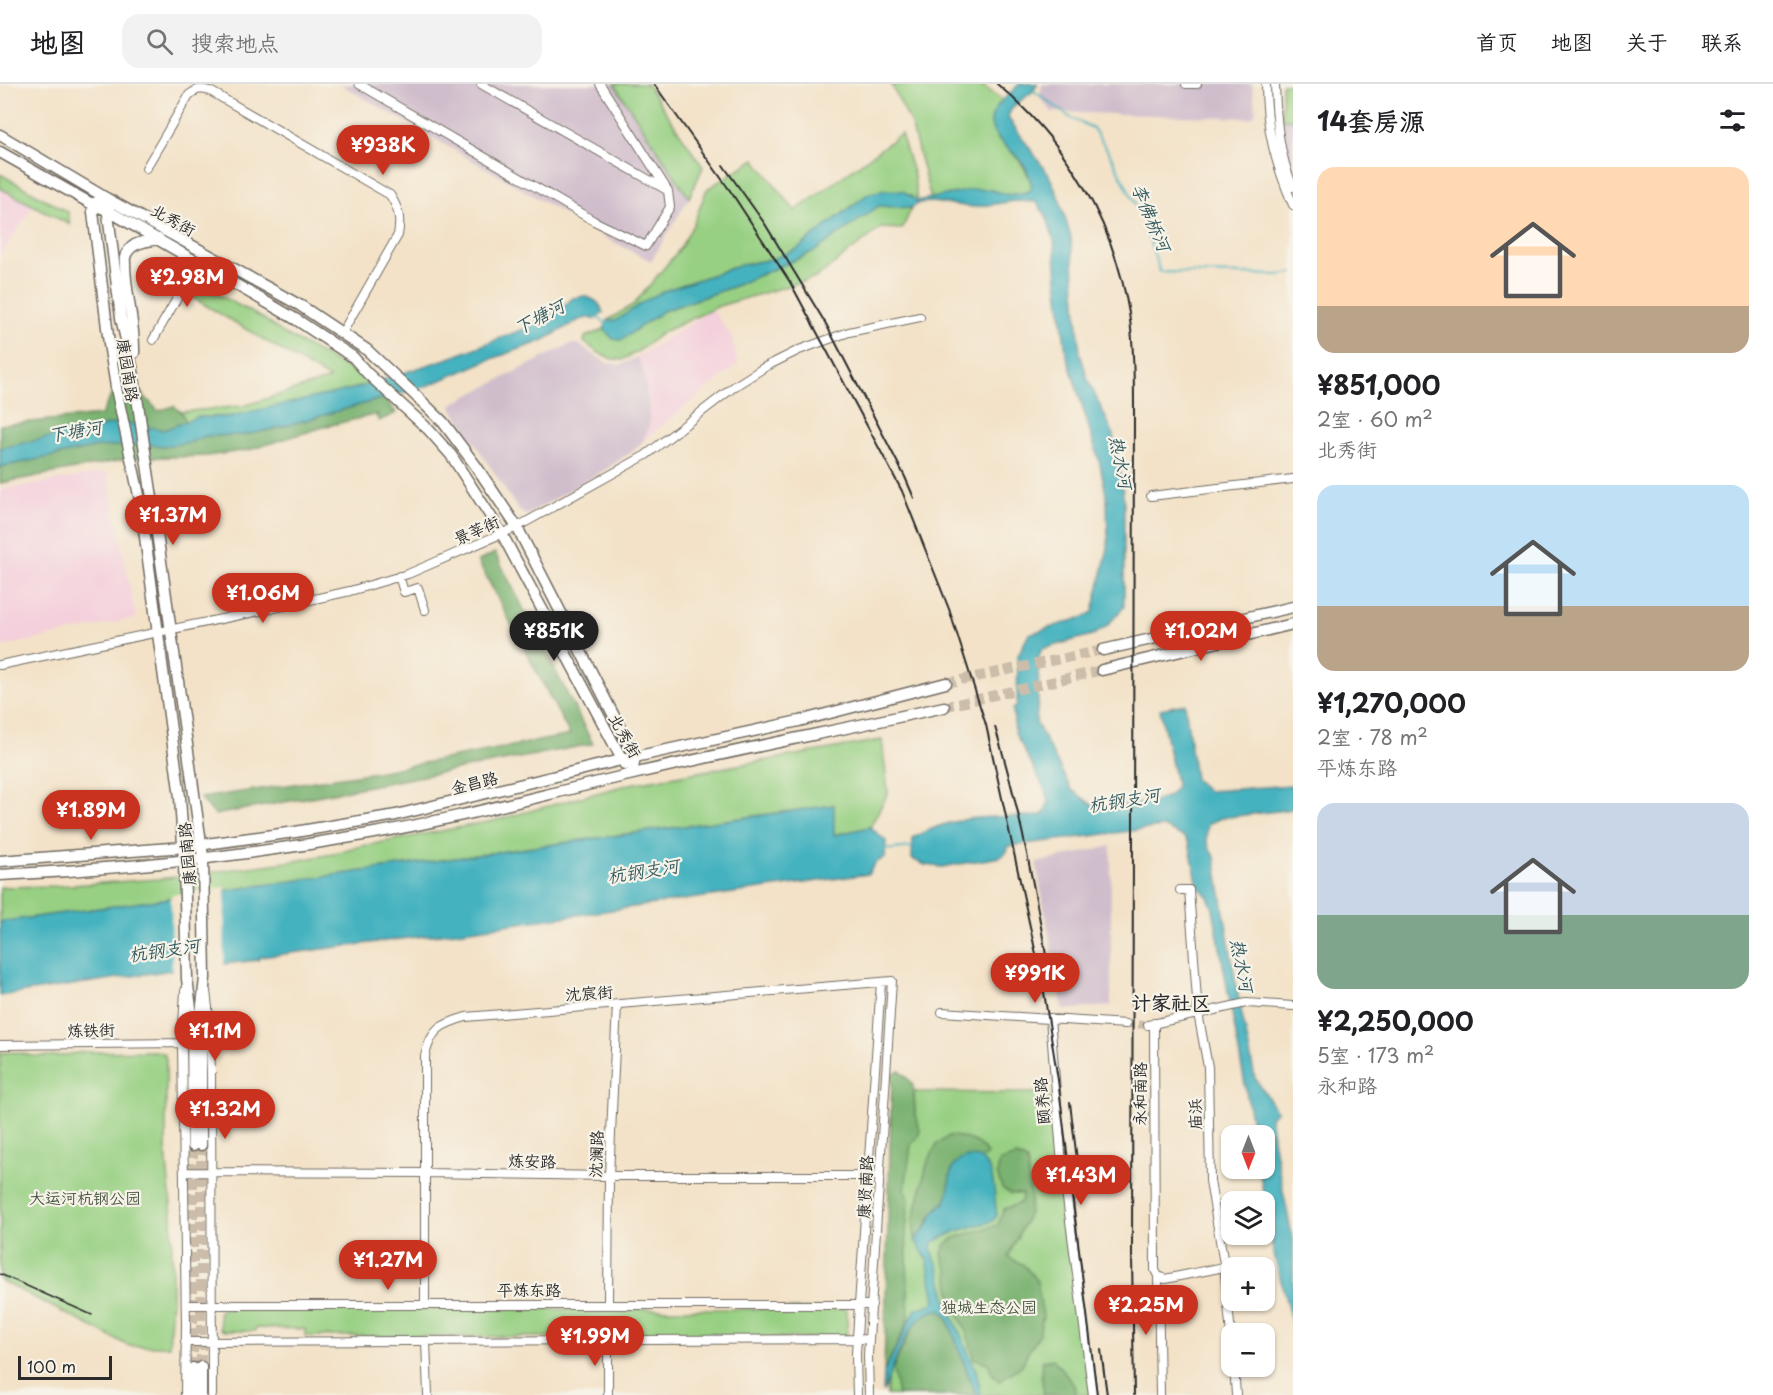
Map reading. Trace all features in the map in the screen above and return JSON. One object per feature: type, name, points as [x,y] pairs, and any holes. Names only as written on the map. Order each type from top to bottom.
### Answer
[{"type":"main road","name":"北秀街","points":[[0,135],[159,239],[297,320],[353,357],[428,429],[451,455],[502,534],[621,760],[632,774]]},
{"type":"main road","points":[[0,152],[92,204],[106,204]]},
{"type":"main road","name":"康园南路","points":[[92,204],[110,344],[123,422],[134,469],[180,797],[187,979],[192,1015],[197,1146],[201,1015],[205,978],[205,878],[202,843],[133,371],[122,318],[106,204]]},
{"type":"main road","name":"北秀街","points":[[106,204],[301,306],[367,350],[443,422],[517,527],[635,757],[632,774]]},
{"type":"main road","points":[[133,371],[132,318],[124,262],[127,252],[132,247],[140,242],[159,239]]},
{"type":"main road","points":[[1103,650],[1293,607]]},
{"type":"main road","points":[[1102,670],[1293,624]]},
{"type":"main road","name":"金昌路","points":[[0,861],[183,847],[295,832],[396,815],[457,802],[621,760],[799,721],[946,682]]},
{"type":"main road","name":"金昌路","points":[[0,875],[184,860],[264,851],[370,834],[485,810],[632,774],[944,707]]},
{"type":"main road","points":[[192,1395],[197,1368],[201,1395]]},
{"type":"street","points":[[359,84],[594,221],[646,246],[670,207],[668,191],[600,84]]},
{"type":"street","points":[[481,84],[668,191]]},
{"type":"street","points":[[1186,84],[1197,84]]},
{"type":"street","points":[[1266,84],[1270,140],[1279,172],[1293,205]]},
{"type":"street","points":[[1275,84],[1280,146],[1293,187]]},
{"type":"street","points":[[146,168],[189,95],[196,89],[210,91],[390,195],[397,206],[400,220],[398,235],[342,333]]},
{"type":"street","points":[[153,340],[198,262]]},
{"type":"street","name":"景莘街","points":[[0,665],[170,631],[350,591],[399,576],[517,527],[646,455],[735,386],[765,367],[816,342],[920,316]]},
{"type":"street","points":[[1151,496],[1293,479]]},
{"type":"street","points":[[399,576],[404,592],[418,588],[425,610]]},
{"type":"street","name":"庙浜","points":[[1180,890],[1189,890],[1198,1013],[1208,1067],[1210,1181],[1222,1257]]},
{"type":"street","name":"康园南路","points":[[205,978],[210,1028],[212,1395]]},
{"type":"street","name":"康园南路","points":[[184,1395],[186,1305],[182,1042],[187,979]]},
{"type":"street","name":"沈宸街","points":[[425,1304],[425,1056],[431,1038],[444,1024],[466,1017],[892,981]]},
{"type":"street","name":"康贤南路","points":[[869,1395],[869,1339],[892,981]]},
{"type":"street","name":"康贤南路","points":[[857,1395],[857,1339],[881,982]]},
{"type":"street","points":[[1198,1013],[1246,1003],[1293,1006]]},
{"type":"street","name":"沈澜路","points":[[608,1304],[609,1176],[617,1005]]},
{"type":"street","points":[[942,1012],[1126,1024]]},
{"type":"street","name":"永和南路","points":[[1160,1395],[1158,1276],[1155,1270],[1154,1233],[1151,1024],[1198,1013]]},
{"type":"street","name":"颐养路","points":[[1050,1018],[1061,1154],[1093,1395]]},
{"type":"street","name":"炼铁街","points":[[0,1045],[182,1042]]},
{"type":"street","name":"炼安路","points":[[184,1172],[880,1176]]},
{"type":"street","points":[[1158,1276],[1165,1279],[1221,1268]]},
{"type":"street","name":"平炼东路","points":[[186,1305],[872,1305]]},
{"type":"street","points":[[185,1342],[869,1339]]},
{"type":"street","points":[[608,1340],[608,1395]]},
{"type":"street","points":[[426,1341],[428,1395]]},
{"type":"street","points":[[1234,1377],[1236,1395]]},
{"type":"shaded area","points":[[340,84],[614,84],[689,198],[651,261],[606,238]]},
{"type":"shaded area","points":[[1042,84],[1252,84],[1256,113],[1251,118],[1052,112],[1040,97]]},
{"type":"shaded area","points":[[1282,119],[1293,120],[1293,167],[1287,154]]},
{"type":"shaded area","points":[[0,188],[34,206],[0,255]]},
{"type":"shaded area","points":[[712,310],[731,335],[738,364],[643,441],[649,412],[637,357]]},
{"type":"shaded area","points":[[570,344],[578,344],[607,363],[621,365],[637,357],[644,372],[650,422],[643,441],[633,451],[527,515],[519,511],[450,405]]},
{"type":"shaded area","points":[[107,472],[136,618],[0,647],[0,490]]},
{"type":"shaded area","points":[[1111,846],[1111,1006],[1063,1010],[1036,863]]},
{"type":"green space","points":[[614,84],[647,84],[703,167],[689,198]]},
{"type":"green space","points":[[891,84],[980,84],[1003,100],[998,105],[997,138],[1023,166],[1032,187],[1029,192],[1009,195],[991,190],[931,199],[911,124]]},
{"type":"green space","points":[[1282,84],[1293,84],[1293,120],[1282,119]]},
{"type":"green space","points":[[901,134],[914,176],[917,202],[910,195],[869,193],[797,249],[772,259],[741,265],[664,291],[614,322],[608,320],[634,304],[679,250],[693,225],[707,189],[755,159],[795,211]]},
{"type":"green space","points":[[0,174],[68,212],[70,225],[0,188]]},
{"type":"green space","points":[[879,206],[911,208],[902,229],[881,228],[815,278],[719,306],[663,332],[637,352],[622,360],[612,359],[599,353],[584,342],[585,337],[604,329],[613,339],[621,340],[663,311],[732,287],[804,256]]},
{"type":"green space","points":[[201,287],[264,319],[283,333],[337,363],[355,370],[370,384],[252,413],[228,417],[204,417],[186,422],[181,412],[243,406],[330,379],[190,296]]},
{"type":"green space","points":[[123,373],[158,411],[174,406],[181,412],[186,422],[164,430],[140,427],[0,448],[0,425],[101,415]]},
{"type":"green space","points":[[385,398],[396,413],[379,421],[376,416],[378,414],[327,426],[249,450],[207,456],[133,458],[0,483],[0,467],[98,447],[146,444],[164,446],[191,442],[205,436],[244,435],[274,429]]},
{"type":"green space","points":[[495,553],[593,744],[215,815],[200,798],[376,772],[570,735],[478,561]]},
{"type":"green space","points":[[882,740],[888,793],[870,827],[833,835],[833,805],[0,922],[0,887],[58,886],[159,879],[295,861],[493,821],[630,784]]},
{"type":"green space","name":"大运河杭钢公园","points":[[157,1051],[164,1054],[166,1059],[166,1152],[172,1216],[172,1297],[169,1346],[129,1346],[0,1280],[0,1053],[60,1056],[82,1052]]},
{"type":"green space","points":[[900,1071],[912,1083],[915,1112],[920,1130],[918,1137],[911,1145],[905,1189],[909,1198],[906,1233],[909,1318],[884,1372],[892,1073]]},
{"type":"green space","name":"独城生态公园","points":[[910,1092],[1049,1093],[1092,1395],[887,1395],[887,1346],[900,1299]]},
{"type":"green space","points":[[949,1136],[965,1138],[976,1143],[987,1155],[981,1159],[977,1157],[950,1175],[949,1195],[945,1203],[929,1219],[925,1229],[915,1240],[913,1221],[927,1164],[937,1144]]},
{"type":"green space","points":[[1017,1156],[1027,1161],[1031,1199],[1029,1213],[1008,1257],[1024,1265],[1037,1281],[1043,1316],[1039,1335],[1024,1362],[999,1381],[992,1373],[988,1363],[975,1359],[965,1328],[952,1302],[948,1271],[942,1254],[945,1245],[954,1238],[998,1225],[1004,1209],[1020,1203],[1023,1194],[1010,1194],[1002,1188],[997,1174],[1000,1161]]},
{"type":"green space","points":[[223,1309],[847,1309],[847,1338],[305,1336],[305,1329],[256,1328],[255,1331],[224,1331],[220,1329],[219,1311]]},
{"type":"green space","points":[[933,1310],[941,1310],[947,1317],[976,1395],[898,1395],[893,1368],[915,1322]]},
{"type":"green space","points":[[1053,1359],[1074,1385],[1076,1395],[1044,1395],[1042,1361]]},
{"type":"water","points":[[1019,84],[1037,84],[1032,92],[1013,107],[1008,118],[1049,175],[1059,198],[1071,238],[1080,353],[1088,380],[1112,431],[1124,502],[1124,607],[1107,626],[1095,634],[1042,649],[1039,656],[1036,722],[1071,789],[1094,806],[1106,807],[1151,802],[1169,796],[1175,789],[1176,783],[1160,709],[1185,704],[1195,779],[1208,791],[1293,785],[1293,809],[1221,818],[1208,824],[1207,838],[1215,857],[1237,990],[1255,1078],[1277,1111],[1270,1117],[1271,1125],[1252,1125],[1213,909],[1208,897],[1198,886],[1189,843],[1184,837],[1163,827],[1009,846],[1006,853],[1000,857],[942,867],[925,865],[912,859],[913,838],[928,830],[972,818],[1044,814],[1049,800],[1015,733],[1013,709],[1017,706],[1018,655],[1029,634],[1084,617],[1093,612],[1108,548],[1107,500],[1100,464],[1066,353],[1054,241],[1046,215],[1036,202],[1015,201],[974,207],[931,202],[919,203],[911,208],[879,206],[815,251],[732,287],[663,311],[621,340],[613,339],[604,329],[608,320],[615,321],[664,291],[741,265],[772,259],[797,249],[869,193],[887,190],[903,191],[917,201],[975,189],[1009,195],[1028,192],[1032,187],[1027,170],[992,129],[993,113]]},
{"type":"water","points":[[585,296],[597,302],[602,309],[603,313],[595,319],[591,317],[579,320],[542,341],[427,386],[274,429],[244,435],[205,436],[191,442],[164,446],[146,444],[98,447],[0,467],[0,448],[123,422],[164,430],[197,417],[227,417],[357,388],[452,357],[529,327],[557,312],[573,298]]},
{"type":"water","points":[[834,805],[834,835],[870,827],[886,841],[885,858],[876,862],[868,874],[260,957],[258,960],[172,970],[0,996],[0,922]]},
{"type":"water","points":[[1275,1150],[1293,1240],[1293,1328],[1272,1245],[1275,1245],[1275,1191],[1263,1191],[1261,1179],[1275,1179]]},
{"type":"water","points":[[968,1157],[982,1160],[990,1171],[997,1215],[993,1221],[957,1231],[933,1242],[931,1249],[949,1308],[976,1370],[981,1395],[976,1395],[947,1317],[941,1310],[929,1312],[911,1329],[897,1355],[883,1392],[884,1372],[916,1309],[929,1306],[935,1301],[927,1259],[915,1240],[926,1228],[935,1210],[945,1203],[950,1176],[955,1164]]},
{"type":"pier","points":[[225,887],[224,967],[172,973],[171,895]]},
{"type":"waterway","name":"李佛桥河","points":[[1034,91],[1071,118],[1093,128],[1111,156],[1141,215],[1160,272],[1279,275],[1293,273]]},
{"type":"waterway","name":"下塘河","points":[[596,316],[608,325]]},
{"type":"waterway","name":"杭钢支河","points":[[883,850],[913,847]]},
{"type":"tunnel","points":[[946,683],[1103,650]]},
{"type":"tunnel","points":[[944,707],[1102,670]]},
{"type":"tunnel","points":[[1126,1024],[1148,1025]]},
{"type":"tunnel","points":[[201,1145],[201,1367]]},
{"type":"tunnel","points":[[193,1146],[193,1368]]},
{"type":"tram line","points":[[0,1274],[92,1315]]},
{"type":"railway","points":[[654,84],[731,192],[790,282],[902,491],[949,609],[986,725],[1043,986],[1058,1080],[1097,1395]]},
{"type":"railway","points":[[997,84],[1045,132],[1066,158],[1084,186],[1112,247],[1122,280],[1131,325],[1134,401],[1132,1255],[1134,1395]]},
{"type":"railway","points":[[723,165],[765,224],[826,324],[914,498]]},
{"type":"railway","points":[[995,727],[1027,852],[1050,979]]},
{"type":"railway","points":[[1070,1103],[1077,1160]]},
{"type":"railway","points":[[1101,1350],[1107,1395]]},
{"type":"district","name":"计家社区","points":[[1171,1002]]},
{"type":"water label","name":"热水河","points":[[1122,462]]},
{"type":"water label","name":"热水河","points":[[1243,965]]}]
